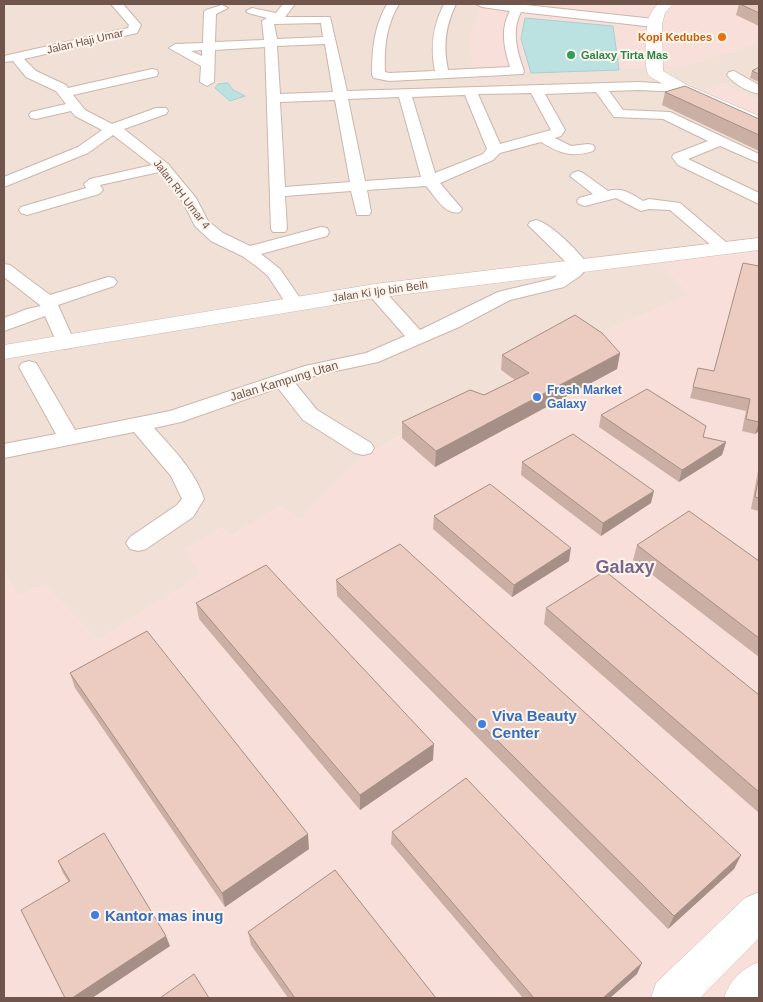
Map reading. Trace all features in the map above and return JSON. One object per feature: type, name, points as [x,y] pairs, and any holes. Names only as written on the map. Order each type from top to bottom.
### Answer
[{"type":"street","name":"Jalan Haji Umar","points":[[10,58],[96,40],[133,30],[135,25],[117,4]]},
{"type":"street","points":[[276,4],[252,10],[279,17],[289,4]]},
{"type":"street","points":[[393,4],[384,20],[378,38],[380,75],[389,77],[518,71],[508,36],[519,6]]},
{"type":"street","points":[[442,75],[437,36],[450,4]]},
{"type":"street","points":[[482,4],[519,6],[654,23]]},
{"type":"street","points":[[666,4],[658,12],[654,23],[653,66],[655,73],[673,79],[759,122]]},
{"type":"street","points":[[673,19],[674,14],[682,5]]},
{"type":"street","points":[[206,82],[210,12],[222,8]]},
{"type":"street","points":[[279,229],[271,43],[268,20],[326,19],[363,212]]},
{"type":"street","points":[[206,63],[174,48],[329,40]]},
{"type":"street","points":[[10,58],[28,72],[41,80],[61,88],[66,93],[152,73]]},
{"type":"street","points":[[734,75],[746,85],[759,90]]},
{"type":"street","points":[[273,98],[529,88],[536,90],[600,88],[639,86],[673,79],[683,79],[759,112]]},
{"type":"street","points":[[25,85],[41,80]]},
{"type":"street","points":[[600,88],[619,114],[627,116],[662,114],[759,159]]},
{"type":"street","points":[[470,90],[495,150]]},
{"type":"street","points":[[276,192],[430,181],[488,157],[495,150],[556,133],[558,130],[536,90]]},
{"type":"street","points":[[404,92],[430,181],[454,209]]},
{"type":"street","name":"Jalan RH Umar 4","points":[[66,93],[74,106],[84,116],[132,140],[163,167],[190,201],[202,223],[217,238],[248,252],[274,273],[296,304]]},
{"type":"street","points":[[36,115],[74,106]]},
{"type":"street","points":[[4,182],[83,150],[112,129],[161,111]]},
{"type":"street","points":[[544,137],[571,152],[578,152],[588,148]]},
{"type":"street","points":[[720,141],[679,157],[683,162],[759,198]]},
{"type":"street","points":[[92,171],[148,154]]},
{"type":"street","points":[[27,210],[93,191],[95,190],[92,184],[95,182],[163,167]]},
{"type":"street","points":[[578,176],[604,196]]},
{"type":"street","points":[[585,201],[618,194],[641,206],[649,204],[674,206],[724,248]]},
{"type":"street","points":[[536,225],[554,239],[580,266]]},
{"type":"street","points":[[248,252],[321,232]]},
{"type":"street","name":"Jalan Ki Ijo bin Beih","points":[[4,352],[375,290],[759,244]]},
{"type":"street","name":"Jalan Kampung Utan","points":[[4,451],[174,417],[231,396],[328,366],[378,356],[452,323],[504,296],[558,283],[580,266]]},
{"type":"street","points":[[4,269],[50,305],[66,343]]},
{"type":"street","points":[[4,325],[108,282]]},
{"type":"street","points":[[375,290],[416,338]]},
{"type":"street","points":[[29,366],[68,437]]},
{"type":"street","points":[[283,381],[310,415],[362,448]]},
{"type":"street","points":[[138,543],[185,511],[193,500],[192,493],[177,470],[139,424]]},
{"type":"street","points":[[671,998],[759,912]]},
{"type":"street","points":[[744,998],[759,982]]},
{"type":"shaded area","points":[[4,4],[759,4],[759,101],[721,84],[759,148],[759,252],[660,262],[690,294],[596,335],[577,325],[496,368],[522,390],[474,396],[363,456],[300,520],[281,506],[232,536],[223,528],[185,549],[202,574],[98,640],[44,585],[18,596],[4,569]]},
{"type":"shaded area","points":[[485,4],[759,4],[759,43],[685,66],[474,74],[469,38],[480,8]]},
{"type":"shaded area","points":[[721,84],[759,101],[759,148],[664,103]]},
{"type":"shaded area","points":[[759,252],[759,998],[4,998],[4,569],[18,595],[44,584],[98,640],[202,574],[184,549],[223,528],[233,536],[281,505],[300,520],[363,456],[475,396],[522,389],[495,368],[577,325],[596,335],[689,294],[659,262]]},
{"type":"water","name":"Galaxy Tirta Mas","points":[[525,18],[613,26],[619,70],[531,73],[521,39]]},
{"type":"water","points":[[228,83],[233,90],[245,96],[230,101],[215,88],[218,84]]},
{"type":"building","points":[[740,4],[759,4],[759,13]]},
{"type":"building","points":[[759,67],[759,74],[752,71]]},
{"type":"building","points":[[685,86],[759,119],[759,135],[665,92]]},
{"type":"building","points":[[743,263],[759,266],[759,422],[746,419],[750,399],[693,387],[698,368],[714,371]]},
{"type":"building","name":"Fresh Market Galaxy","points":[[575,315],[602,333],[620,353],[436,451],[402,422],[470,390],[484,395],[529,373],[502,355]]},
{"type":"building","points":[[647,389],[706,426],[703,437],[726,442],[682,470],[601,415]]},
{"type":"building","points":[[573,434],[654,491],[603,523],[522,462]]},
{"type":"building","points":[[759,476],[759,498],[755,497]]},
{"type":"building","points":[[490,484],[571,548],[514,585],[434,516]]},
{"type":"building","points":[[689,511],[759,561],[759,638],[637,545]]},
{"type":"building","points":[[400,544],[741,855],[674,916],[336,580]]},
{"type":"building","points":[[266,565],[434,744],[360,795],[196,603]]},
{"type":"building","points":[[605,571],[759,695],[759,792],[546,608]]},
{"type":"building","points":[[147,631],[308,834],[222,893],[70,673]]},
{"type":"building","points":[[466,778],[642,963],[603,998],[534,998],[392,832]]},
{"type":"building","points":[[104,833],[166,936],[72,998],[65,998],[21,910],[70,881],[58,861]]},
{"type":"building","points":[[335,870],[436,998],[295,998],[248,932]]},
{"type":"building","points":[[194,974],[209,998],[160,998]]},
{"type":"place","name":"Kopi Kedubes","points":[[722,37]]},
{"type":"place","name":"Galaxy Tirta Mas","points":[[571,55]]},
{"type":"place","name":"Fresh Market Galaxy","points":[[537,397]]},
{"type":"place","name":"Viva Beauty Center","points":[[482,724]]},
{"type":"place","name":"Kantor mas inug","points":[[95,915]]},
{"type":"district","name":"Galaxy","points":[[625,567]]}]
